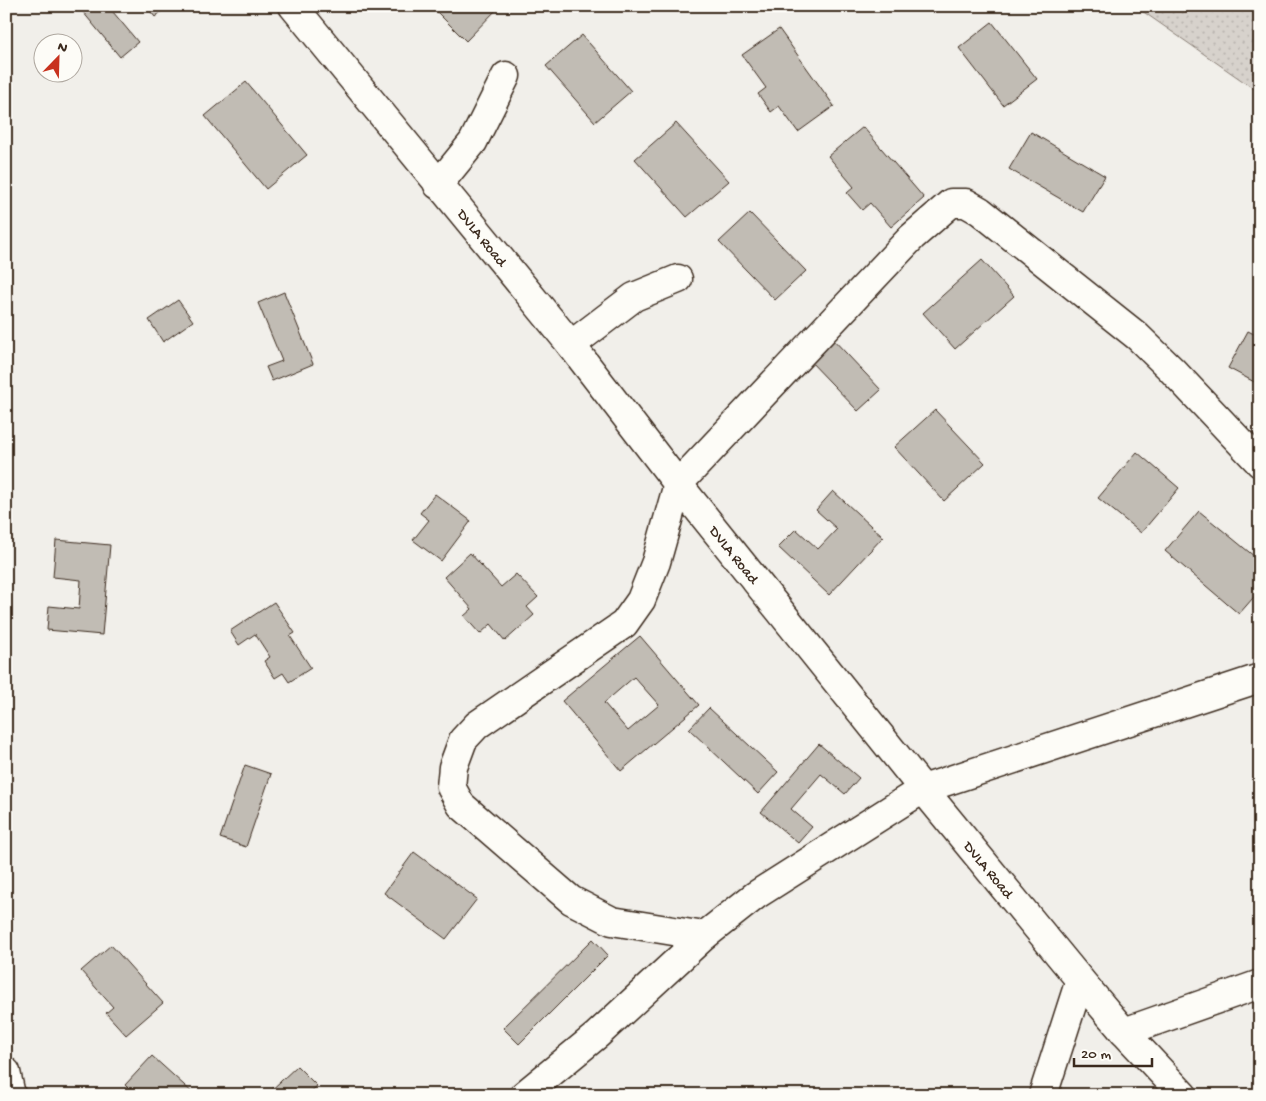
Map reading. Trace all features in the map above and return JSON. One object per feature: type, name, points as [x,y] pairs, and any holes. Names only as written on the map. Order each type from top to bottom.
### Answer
[{"type":"street","name":"DVLA Road","points":[[293,6],[571,345],[678,484],[923,789],[1124,1032],[1183,1095]]},
{"type":"street","points":[[438,185],[473,142],[506,76]]},
{"type":"street","points":[[704,936],[612,921],[571,900],[461,805],[451,787],[453,767],[463,740],[477,726],[624,624],[642,600],[656,562],[678,484],[912,237],[951,203],[966,203],[980,211],[1137,336],[1171,369],[1260,464]]},
{"type":"street","points":[[571,345],[634,297],[678,279]]},
{"type":"street","points":[[524,1095],[597,1035],[704,936],[756,895],[923,789],[1260,678]]},
{"type":"street","points":[[1043,1095],[1080,980]]},
{"type":"street","points":[[1124,1032],[1260,984]]},
{"type":"street","points":[[6,1072],[11,1095]]},
{"type":"shaded area","points":[[1135,6],[1260,6],[1260,93]]},
{"type":"building","points":[[78,6],[108,6],[138,42],[120,57]]},
{"type":"building","points":[[146,6],[168,6],[155,17]]},
{"type":"building","points":[[431,6],[498,6],[499,7],[466,41]]},
{"type":"building","points":[[992,22],[1037,79],[1003,105],[959,48]]},
{"type":"building","points":[[779,29],[834,106],[798,132],[779,106],[771,112],[758,94],[766,88],[742,55]]},
{"type":"building","points":[[582,35],[631,91],[595,122],[546,66]]},
{"type":"building","points":[[246,82],[307,155],[266,189],[205,116]]},
{"type":"building","points":[[676,123],[729,181],[687,217],[635,159]]},
{"type":"building","points":[[863,127],[924,198],[891,227],[870,203],[862,210],[847,193],[854,187],[828,156]]},
{"type":"building","points":[[1031,132],[1105,176],[1083,212],[1009,169]]},
{"type":"building","points":[[750,213],[806,271],[775,300],[719,242]]},
{"type":"building","points":[[982,260],[1014,296],[955,349],[923,313]]},
{"type":"building","points":[[284,292],[313,364],[272,381],[266,367],[282,361],[258,303]]},
{"type":"building","points":[[178,300],[193,321],[163,342],[149,320]]},
{"type":"building","points":[[1248,331],[1260,337],[1260,385],[1228,368]]},
{"type":"building","points":[[830,336],[881,390],[858,411],[807,358]]},
{"type":"building","points":[[935,410],[985,463],[944,501],[894,447]]},
{"type":"building","points":[[1137,452],[1179,488],[1141,533],[1098,498]]},
{"type":"building","points":[[833,491],[883,537],[829,595],[778,547],[796,529],[818,549],[837,529],[816,510]]},
{"type":"building","points":[[435,494],[471,521],[441,561],[413,540],[429,520],[420,513]]},
{"type":"building","points":[[1199,511],[1260,561],[1260,590],[1239,614],[1165,551]]},
{"type":"building","points":[[56,540],[110,545],[102,635],[47,630],[49,606],[79,609],[81,580],[53,577]]},
{"type":"building","points":[[470,553],[501,587],[516,574],[538,597],[527,607],[534,615],[505,641],[491,624],[480,634],[464,616],[472,609],[444,577]]},
{"type":"building","points":[[274,602],[295,633],[290,636],[311,668],[289,682],[283,673],[275,678],[264,661],[270,657],[255,634],[239,645],[230,631]]},
{"type":"building","points":[[640,636],[699,705],[621,771],[562,701]],"holes":[[[634,677],[659,705],[628,731],[604,703]]]},
{"type":"building","points":[[709,708],[778,772],[758,794],[689,729]]},
{"type":"building","points":[[819,744],[859,778],[845,794],[821,774],[791,809],[812,827],[798,843],[761,812]]},
{"type":"building","points":[[245,765],[271,774],[246,847],[220,838]]},
{"type":"building","points":[[414,852],[477,899],[446,939],[384,893]]},
{"type":"building","points":[[593,939],[608,955],[519,1044],[503,1028]]},
{"type":"building","points":[[111,945],[163,1003],[126,1035],[106,1013],[113,1007],[81,971]]},
{"type":"building","points":[[152,1056],[195,1095],[135,1095],[125,1085]]},
{"type":"building","points":[[297,1066],[317,1086],[307,1095],[266,1095]]}]
